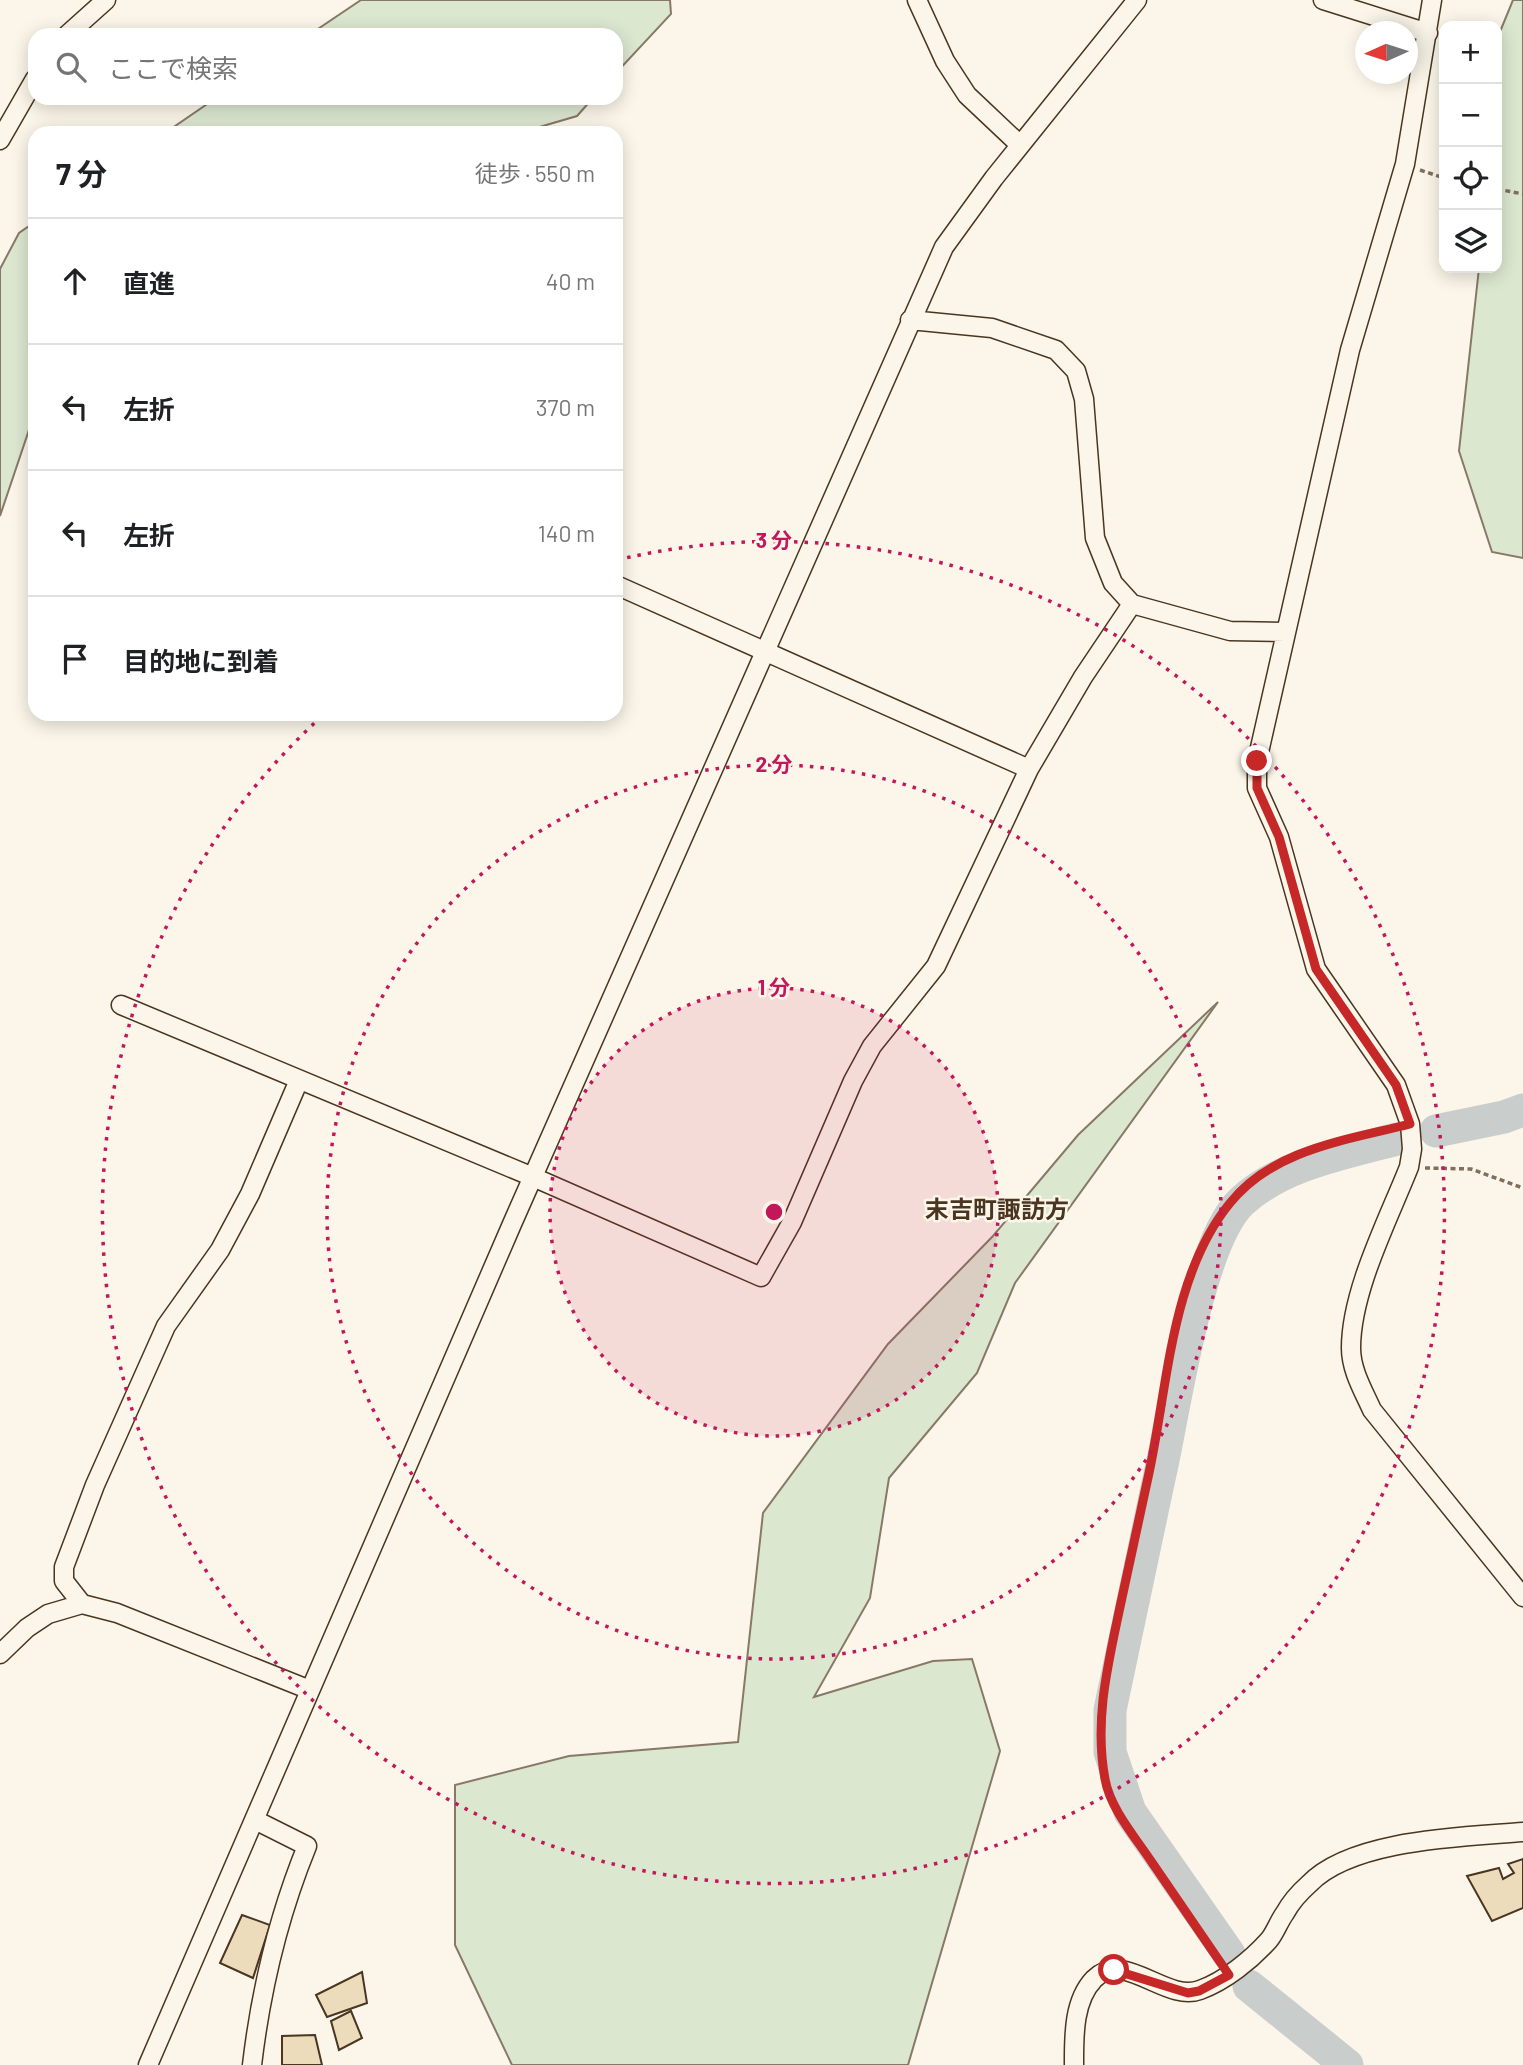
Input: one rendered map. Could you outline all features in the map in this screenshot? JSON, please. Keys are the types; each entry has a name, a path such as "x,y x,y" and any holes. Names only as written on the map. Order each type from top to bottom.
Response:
{"street":[{"path":"75,28 106,0"},
{"path":"917,0 945,61 967,95 1020,145"},
{"path":"148,2065 909,320 944,247 1020,145 1137,0"},
{"path":"1323,0 1428,33"},
{"path":"1432,0 1405,164 1350,350 1257,761 1257,788 1286,859 1316,969 1396,1085 1410,1124 1412,1149 1409,1167 1367,1277 1354,1320 1351,1350 1358,1379 1372,1409 1523,1597"},
{"path":"0,140 28,91"},
{"path":"909,320 992,328 1056,350 1076,371 1084,399 1095,538 1113,583 1132,604 1230,631 1285,632"},
{"path":"623,588 1029,769"},
{"path":"121,1005 533,1177 761,1278 792,1222 853,1080 872,1046 936,966 1029,769 1083,677 1132,604"},
{"path":"82,1604 64,1581 64,1567 95,1485 166,1326 220,1250 250,1194 299,1080"},
{"path":"0,1654 27,1628 48,1614 82,1604 117,1613 310,1690"},
{"path":"252,2065 278,1927 307,1846 255,1820"},
{"path":"1074,2065 1074,2027 1083,1993 1096,1977 1114,1970 1188,1993 1199,1991 1229,1975 1270,1939 1286,1910 1311,1881 1344,1863 1383,1847 1523,1832"}],"path":[{"path":"1405,164 1439,176"},
{"path":"1502,190 1523,194"},
{"path":"1229,1975 1124,1821 1105,1782 1100,1733 1103,1685 1164,1405 1168,1355 1195,1264 1210,1231 1230,1202 1250,1182 1283,1161 1309,1149 1410,1124"},
{"path":"1409,1167 1471,1169 1523,1188"}],"green space":[{"path":"361,0 670,0 671,14 623,65 623,28 319,28"},
{"path":"1513,0 1523,0 1523,558 1492,552 1459,451 1478,273 1502,273 1502,27"},
{"path":"206,105 587,105 577,116 543,126 175,126"},
{"path":"28,227 28,433 0,516 0,269 19,233"},
{"path":"1218,1002 1015,1283 977,1373 889,1478 870,1598 814,1697 933,1661 972,1659 1000,1751 908,2065 512,2065 455,1945 455,1785 569,1756 738,1742 763,1513 888,1344 993,1236 1078,1135"}],"building":[{"path":"1523,1859 1523,1908 1492,1921 1467,1876 1499,1868 1503,1879 1514,1873 1508,1864"},
{"path":"242,1915 270,1925 253,1978 220,1963"},
{"path":"362,1972 367,2003 327,2017 316,1995"},
{"path":"351,2011 362,2038 339,2050 331,2021"},
{"path":"315,2035 322,2065 282,2065 282,2036"}],"waterway":[{"path":"1436,1131 1504,1117 1523,1110"},
{"path":"1229,1954 1130,1812 1110,1752 1110,1710 1191,1323 1201,1285 1226,1222 1241,1202 1275,1178 1336,1155 1397,1139"},
{"path":"1249,1986 1347,2065"}],"district":[{"name":"末吉町諏訪方","path":"997,1208"}],"route":[{"path":"1114,1970 1133,1974 1177,1992 1188,1993 1199,1991 1229,1975 1124,1821 1105,1782 1100,1733 1103,1685 1164,1405 1168,1355 1195,1264 1210,1231 1230,1202 1250,1182 1283,1161 1309,1149 1410,1124 1396,1085 1316,969 1290,870 1279,837 1257,788 1257,761"}]}
